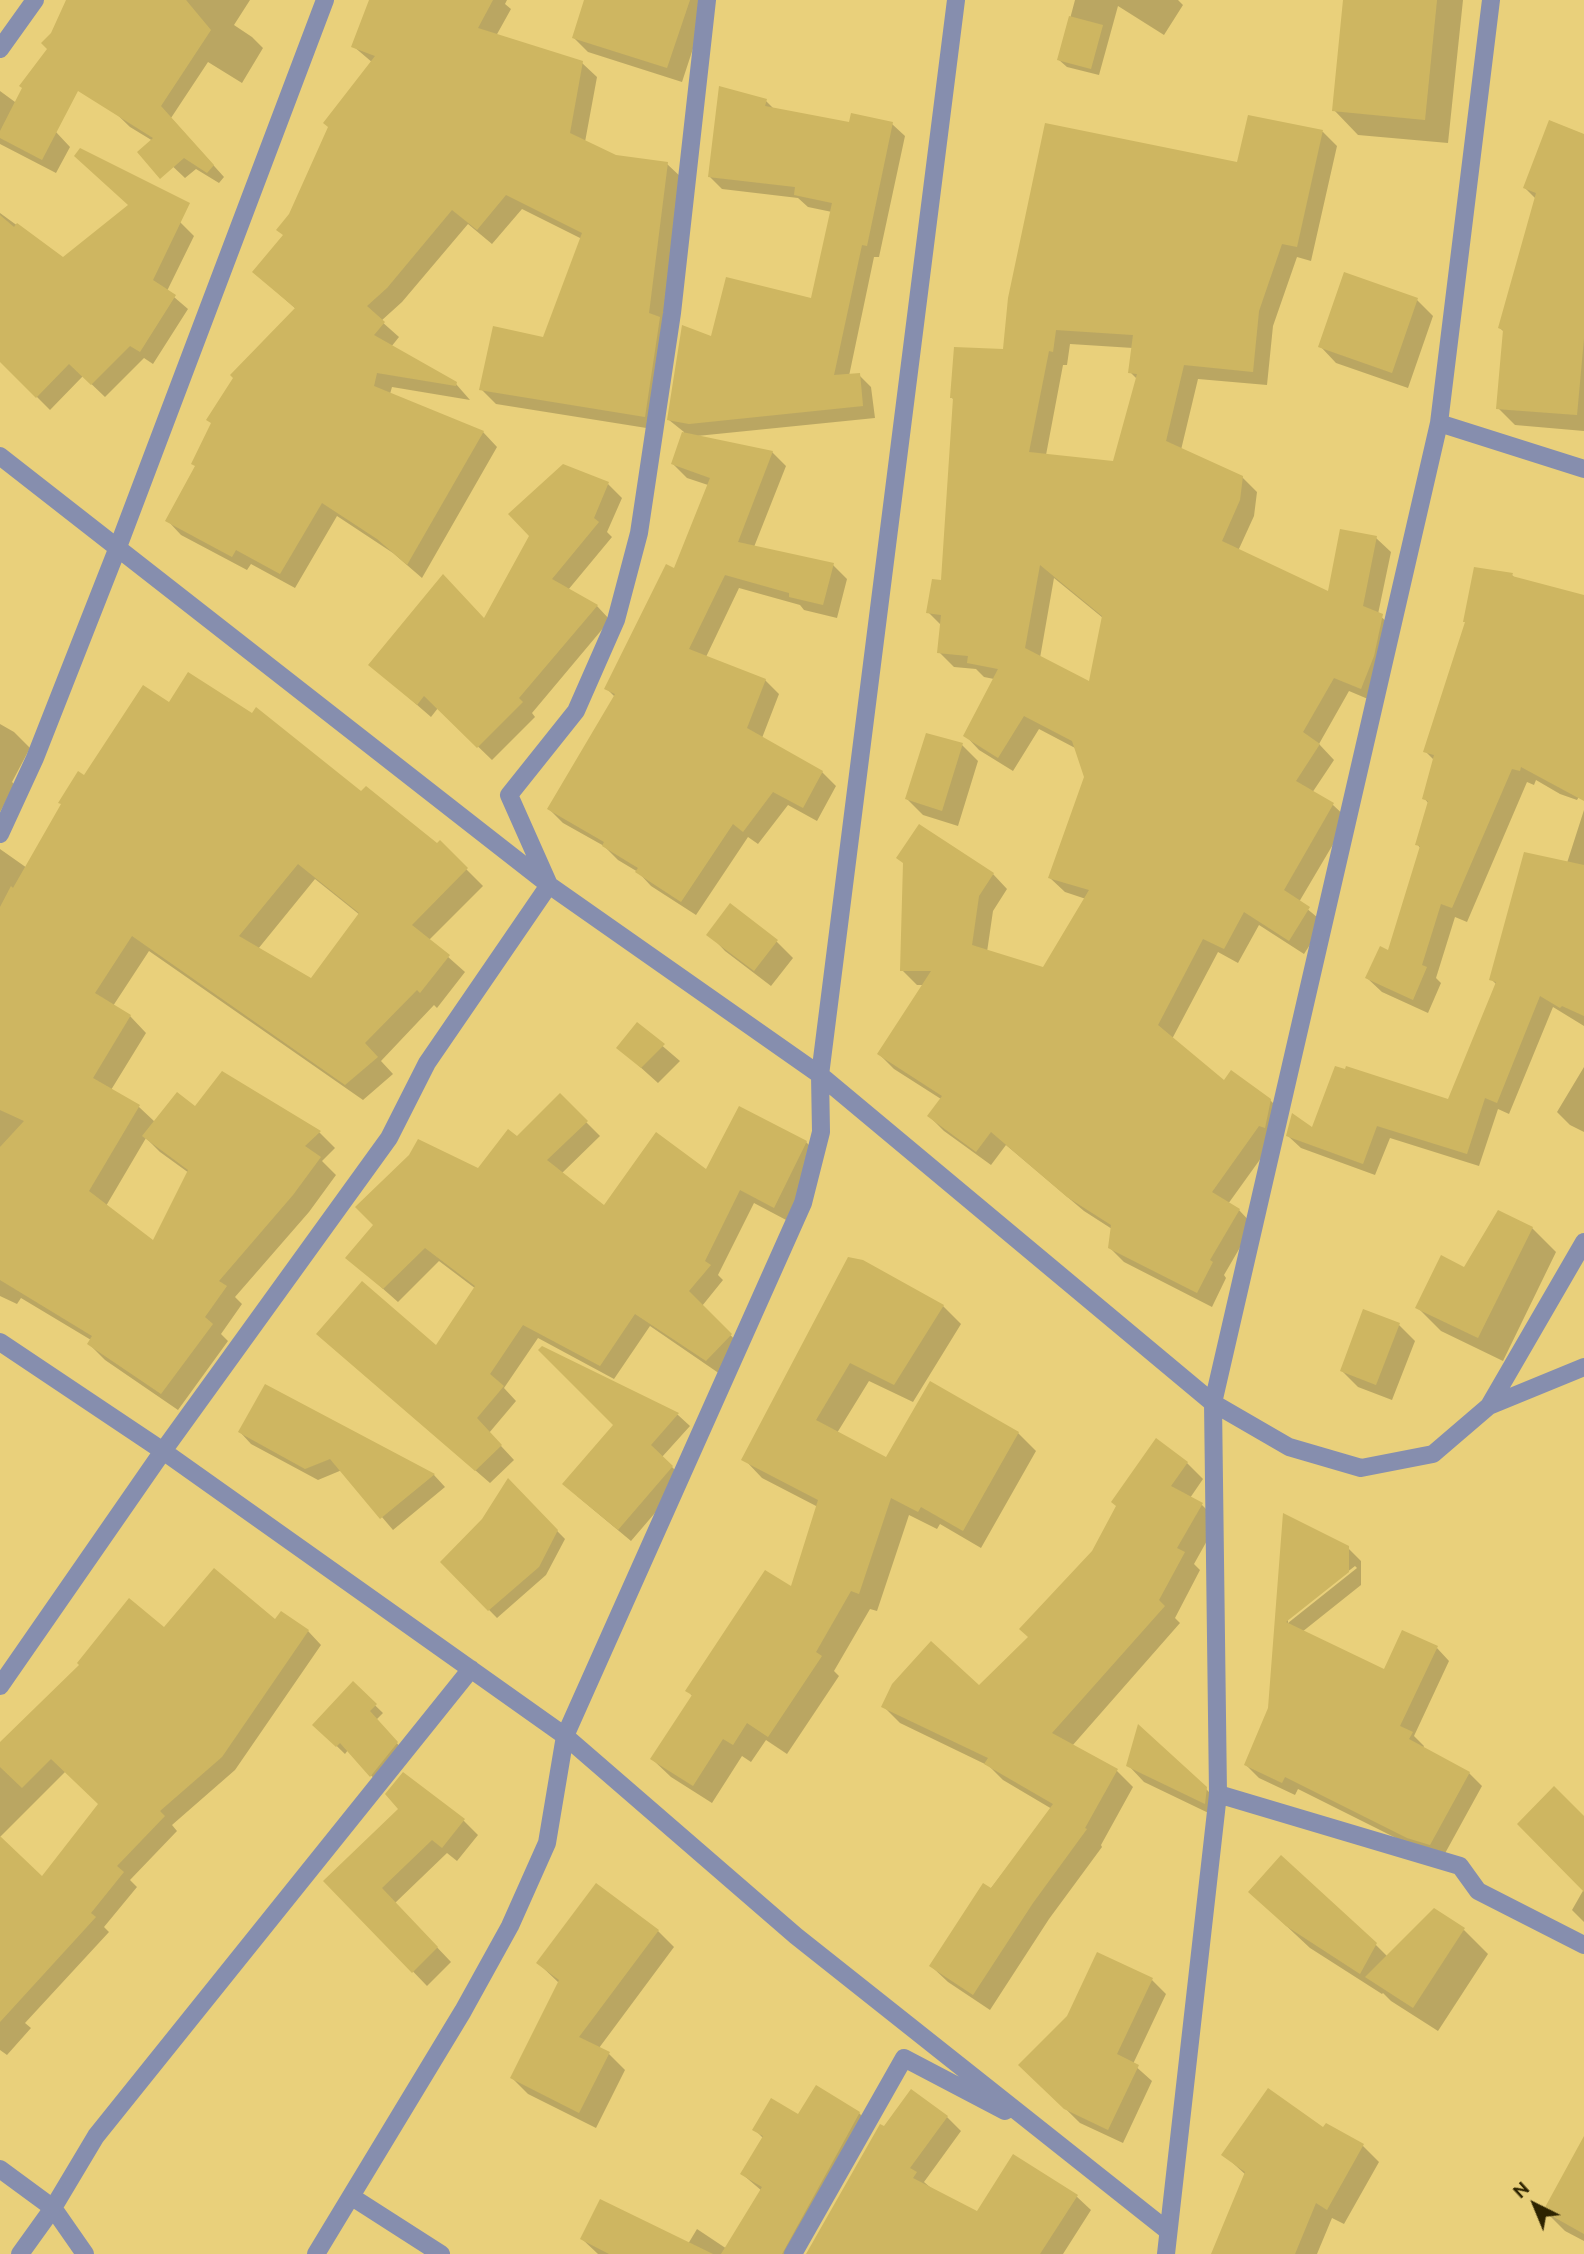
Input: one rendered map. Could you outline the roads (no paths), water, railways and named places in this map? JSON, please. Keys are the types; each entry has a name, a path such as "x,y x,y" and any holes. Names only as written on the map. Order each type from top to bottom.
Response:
{"street":[{"path":"0,49 34,0"},
{"path":"0,834 34,758 118,547 325,0"},
{"path":"549,885 509,795 576,711 616,620 639,533 672,313 707,0"},
{"path":"316,2254 463,2011 510,1926 547,1843 565,1736 803,1203 821,1132 820,1075 956,0"},
{"path":"1166,2254 1218,1794 1213,1403 1439,423 1492,0"},
{"path":"1439,423 1584,470"},
{"path":"0,456 549,885 820,1075 1213,1403 1289,1447 1361,1468 1433,1454 1489,1406 1584,1367"},
{"path":"0,1686 163,1451 390,1138 427,1063 549,885"},
{"path":"1489,1406 1584,1242"},
{"path":"0,1342 163,1451 565,1736 796,1936 1168,2231"},
{"path":"20,2254 53,2208 96,2136 471,1669"},
{"path":"1218,1794 1460,1866 1478,1891 1584,1945"},
{"path":"793,2254 904,2058 1041,2130"},
{"path":"0,2169 53,2208 85,2254"},
{"path":"352,2197 441,2254"}]}
